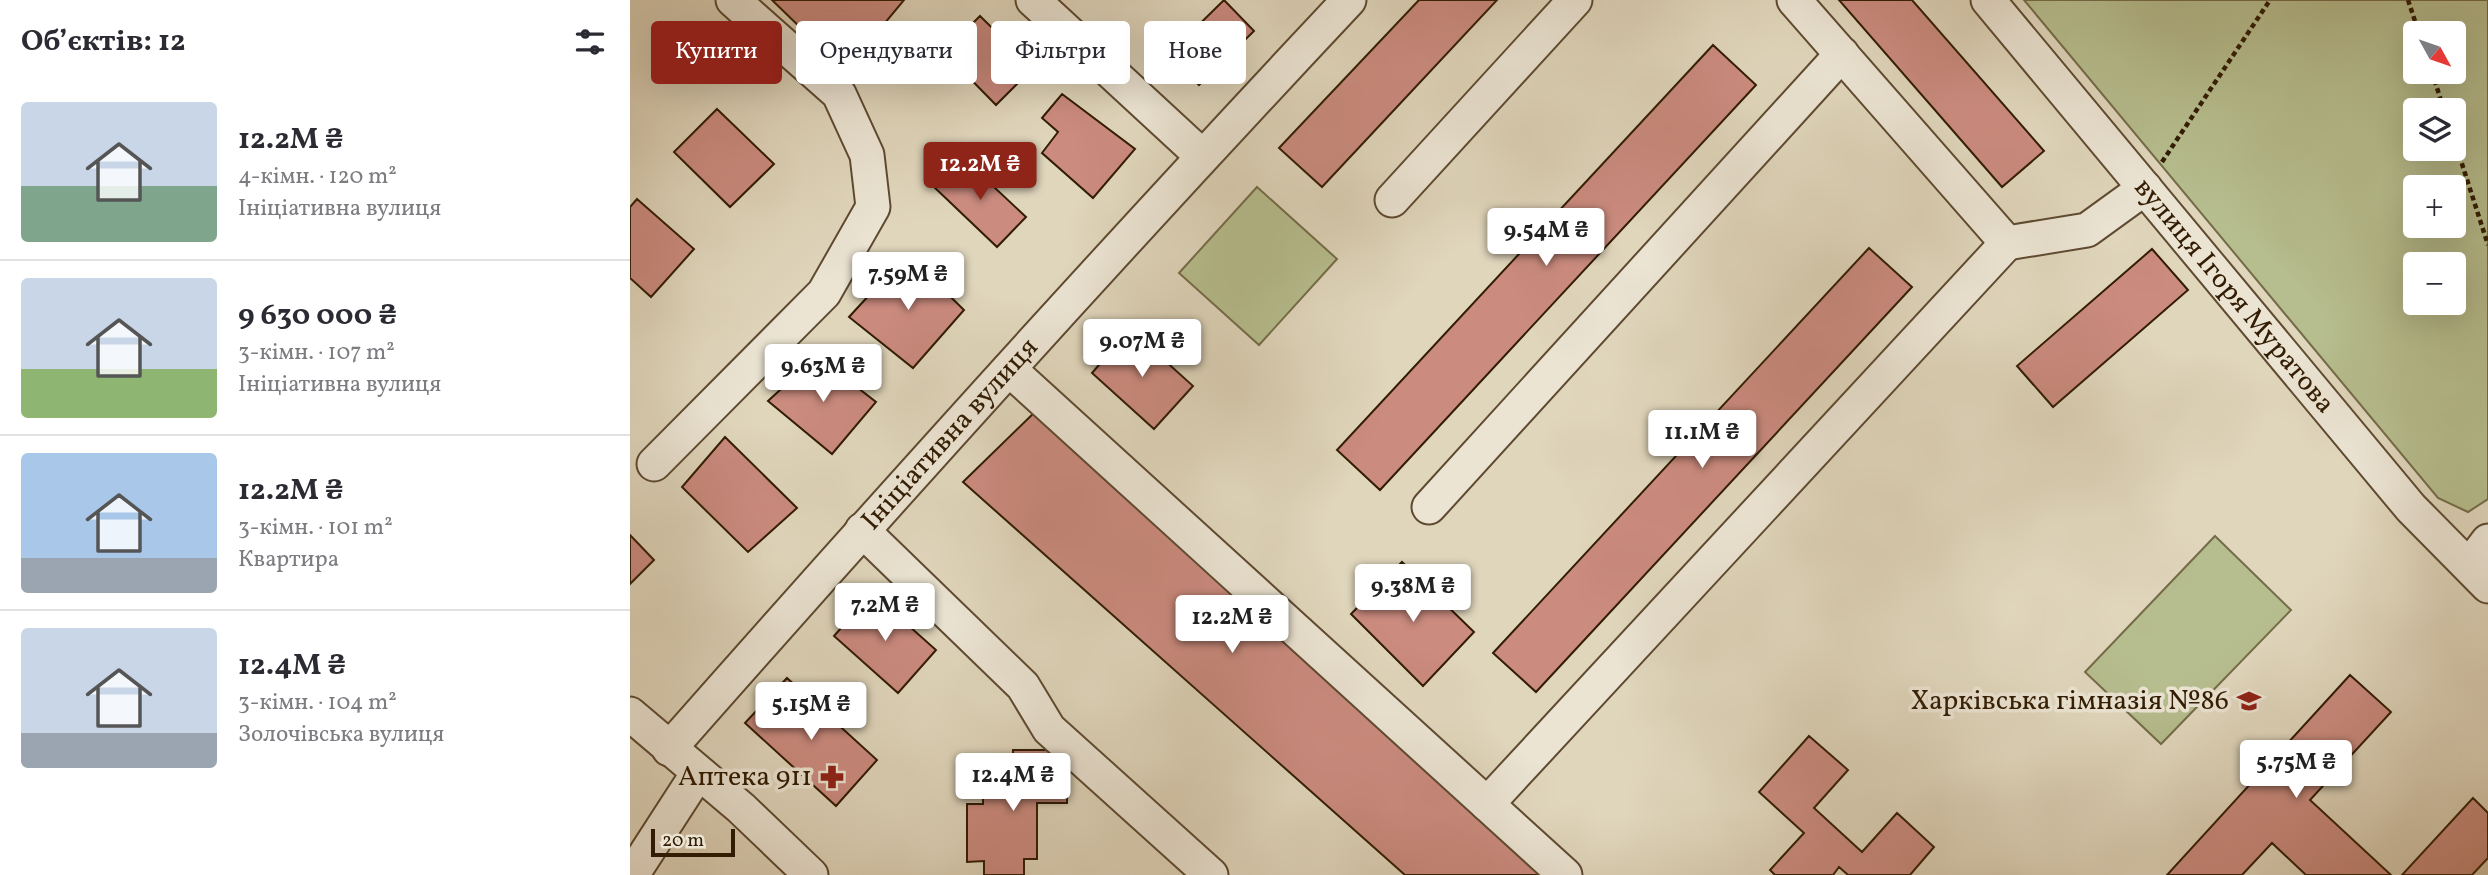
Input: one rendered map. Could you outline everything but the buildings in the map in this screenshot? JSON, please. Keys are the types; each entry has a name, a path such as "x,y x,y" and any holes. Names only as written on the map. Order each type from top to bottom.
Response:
{"street":[{"path":"654,464 824,293 873,207 867,155 839,94 733,0"},
{"path":"1034,0 1202,156"},
{"name":"Ініціативна вулиця","path":"669,749 862,530 1202,156 1349,0"},
{"path":"1392,200 1575,0"},
{"path":"1794,0 2007,243"},
{"name":"вулиця Ігоря Муратова","path":"1989,0 2411,508 2482,564"},
{"path":"1429,507 1842,54"},
{"path":"1487,804 2007,243 2087,230 2145,188"},
{"path":"1009,369 1564,875"},
{"path":"862,530 1023,686 1049,729 1210,875"},
{"path":"630,714 741,808 811,875"},
{"path":"632,875 698,773"}],"path":[{"path":"2145,188 2270,0"},
{"path":"2408,0 2415,21"},
{"path":"2461,161 2488,245"}],"green space":[{"path":"2024,0 2488,0 2488,499 2468,512 2438,498"},
{"path":"1257,187 1337,259 1259,345 1179,273"},
{"path":"2215,536 2291,610 2161,744 2085,672"}],"place":[{"name":"Харківська гімназія №86","path":"2249,701"},
{"name":"Аптека 911","path":"832,777"}]}
